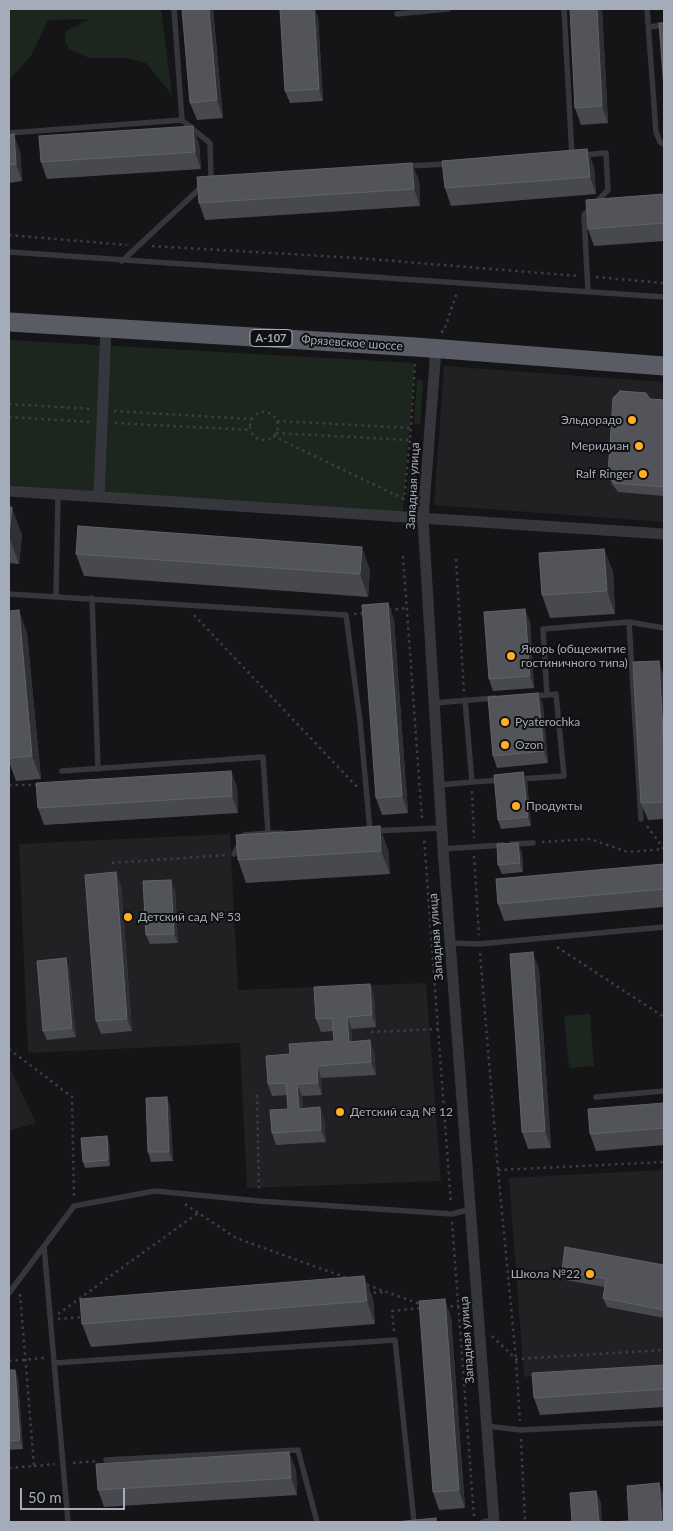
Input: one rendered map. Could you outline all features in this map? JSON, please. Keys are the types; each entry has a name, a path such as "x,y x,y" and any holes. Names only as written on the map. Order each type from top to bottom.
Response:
{"highway":[{"name":"Фрязевское шоссе","path":"9,322 106,328 436,341 664,366"}],"street":[{"path":"99,497 106,328"},
{"name":"Западная улица","path":"436,341 423,519 443,849 486,1426 490,1522"},
{"path":"9,491 664,534"}],"lane":[{"path":"174,9 182,120"},
{"path":"397,14 448,9"},
{"path":"564,9 572,156"},
{"path":"647,9 656,132 660,142 664,144"},
{"path":"649,27 664,25"},
{"path":"9,133 182,120 210,143 211,178"},
{"path":"562,157 606,153 609,199"},
{"path":"396,167 455,163"},
{"path":"122,261 211,178 221,177"},
{"path":"588,291 584,215 608,190"},
{"path":"9,252 664,297"},
{"path":"56,596 58,494"},
{"path":"9,594 346,615 360,721 370,831"},
{"path":"92,598 98,769"},
{"path":"547,695 543,629 629,622 664,628"},
{"path":"629,622 641,819"},
{"path":"439,785 564,776 556,694 529,696"},
{"path":"433,703 501,698"},
{"path":"465,700 472,782"},
{"path":"62,771 263,757 268,833"},
{"path":"361,831 442,828"},
{"path":"234,854 244,835 287,832"},
{"path":"443,849 533,843"},
{"path":"450,943 480,944 664,927"},
{"path":"596,1097 664,1091"},
{"path":"9,1293 74,1206 155,1190 259,1202 452,1214 471,1209"},
{"path":"44,1246 68,1522"},
{"path":"54,1360 395,1340 414,1522"},
{"path":"486,1426 520,1430 664,1423"},
{"path":"106,1460 298,1450 317,1522"}],"path":[{"path":"9,235 138,246 357,258 664,283"},
{"path":"436,341 444,331 459,283"},
{"path":"273,436 404,499 415,363"},
{"path":"9,404 252,419"},
{"path":"265,412 274,416 277,421 276,433 265,440 253,434 251,430 252,419 257,414 265,412"},
{"path":"9,417 251,430"},
{"path":"277,421 411,428"},
{"path":"276,433 410,440"},
{"path":"456,559 465,700"},
{"path":"184,605 368,799"},
{"path":"381,611 407,608"},
{"path":"346,615 372,612"},
{"path":"472,782 480,944 498,1170 516,1358 664,1350"},
{"path":"9,786 42,785"},
{"path":"641,819 664,849"},
{"path":"533,843 590,839 628,852 664,849"},
{"path":"112,863 234,854"},
{"path":"544,938 664,1017"},
{"path":"438,1029 475,1522"},
{"path":"9,1048 72,1097 74,1206"},
{"path":"257,1095 259,1202"},
{"path":"498,1170 664,1162"},
{"path":"166,1192 236,1238 348,1278"},
{"path":"50,1319 198,1213"},
{"path":"9,1468 34,1466 19,1279"},
{"path":"367,1285 422,1306 392,1311 395,1340"},
{"path":"366,1293 386,1292"},
{"path":"440,1307 458,1306"},
{"path":"50,1319 90,1316"},
{"path":"9,1362 54,1360"}],"shaded area":[{"path":"9,9 161,9 172,95 146,63 127,58 89,58 69,49 65,41 66,31 90,19 48,20 31,56 9,80"},
{"path":"9,340 415,363 402,518 9,485"},
{"path":"444,366 664,382 664,522 434,505"},
{"path":"417,379 422,380 423,384 420,425 414,423"},
{"path":"412,443 419,445 414,496 407,495"},
{"path":"230,834 238,990 426,983 441,1181 247,1188 240,1043 28,1053 19,844"},
{"path":"590,1014 594,1066 569,1068 564,1016"},
{"path":"9,1066 36,1123 9,1131"},
{"name":"Школа №22","path":"664,1170 664,1370 524,1377 509,1178"}],"building":[{"path":"182,9 209,9 217,100 190,103"},
{"path":"280,9 314,9 319,89 285,91"},
{"path":"570,9 597,9 602,106 575,108"},
{"path":"659,23 664,23 664,89"},
{"path":"193,126 195,152 41,162 39,136"},
{"path":"14,134 16,164 9,165 9,135"},
{"path":"587,149 590,177 445,188 442,161"},
{"path":"412,163 414,189 199,203 197,177"},
{"path":"664,194 664,223 588,229 586,200"},
{"name":"Меридиан","path":"620,391 646,393 650,399 664,400 664,487 614,483 608,474 613,398"},
{"path":"9,507 12,507 9,536"},
{"path":"78,526 362,547 360,574 76,554"},
{"path":"604,549 607,591 542,595 539,553"},
{"path":"388,603 402,796 376,798 362,605"},
{"name":"Якорь (общежитие гостиничного типа)","path":"525,609 530,676 489,679 484,612"},
{"path":"19,610 32,756 9,758 9,611"},
{"path":"659,661 664,752 664,802 641,803 633,662"},
{"path":"538,693 544,751 493,756 488,697"},
{"path":"231,771 232,796 38,808 36,783"},
{"path":"523,772 528,817 498,820 494,775"},
{"path":"380,826 381,851 238,860 236,835"},
{"path":"518,843 520,863 498,865 497,844"},
{"path":"664,864 664,889 498,904 496,879"},
{"path":"116,872 127,1019 96,1021 85,875"},
{"path":"171,880 174,934 146,935 143,881"},
{"path":"533,952 545,1131 522,1132 510,954"},
{"path":"66,958 72,1028 43,1031 37,961"},
{"path":"370,984 372,1015 347,1017 349,1042 370,1040 371,1062 317,1066 318,1083 297,1084 299,1109 320,1107 321,1130 272,1133 270,1110 288,1109 286,1083 268,1084 266,1056 290,1054 289,1044 334,1041 332,1018 316,1019 314,987"},
{"path":"167,1097 169,1152 148,1152 146,1098"},
{"path":"664,1103 664,1128 590,1134 588,1109"},
{"path":"107,1136 108,1160 83,1162 81,1138"},
{"path":"565,1247 664,1265 664,1310 603,1298 606,1279 562,1270"},
{"path":"364,1276 367,1301 82,1324 80,1299"},
{"path":"445,1299 459,1490 433,1492 419,1301"},
{"path":"664,1365 664,1389 534,1398 532,1373"},
{"path":"9,1370 15,1370 20,1440 9,1441"},
{"path":"289,1452 291,1478 98,1490 96,1464"},
{"path":"659,1483 662,1522 609,1522 629,1521 627,1486"},
{"path":"596,1491 599,1522 572,1522 570,1493"},
{"path":"436,1518 436,1522 395,1522"}],"place":[{"name":"Эльдорадо","path":"632,420"},
{"name":"Меридиан","path":"639,446"},
{"name":"Ralf Ringer","path":"643,474"},
{"name":"Якорь (общежитие гостиничного типа)","path":"511,656"},
{"name":"Pyaterochka","path":"505,722"},
{"name":"Ozon","path":"505,745"},
{"name":"Продукты","path":"516,806"},
{"name":"Детский сад № 53","path":"128,917"},
{"name":"Детский сад № 12","path":"340,1112"},
{"name":"Школа №22","path":"590,1274"}]}
